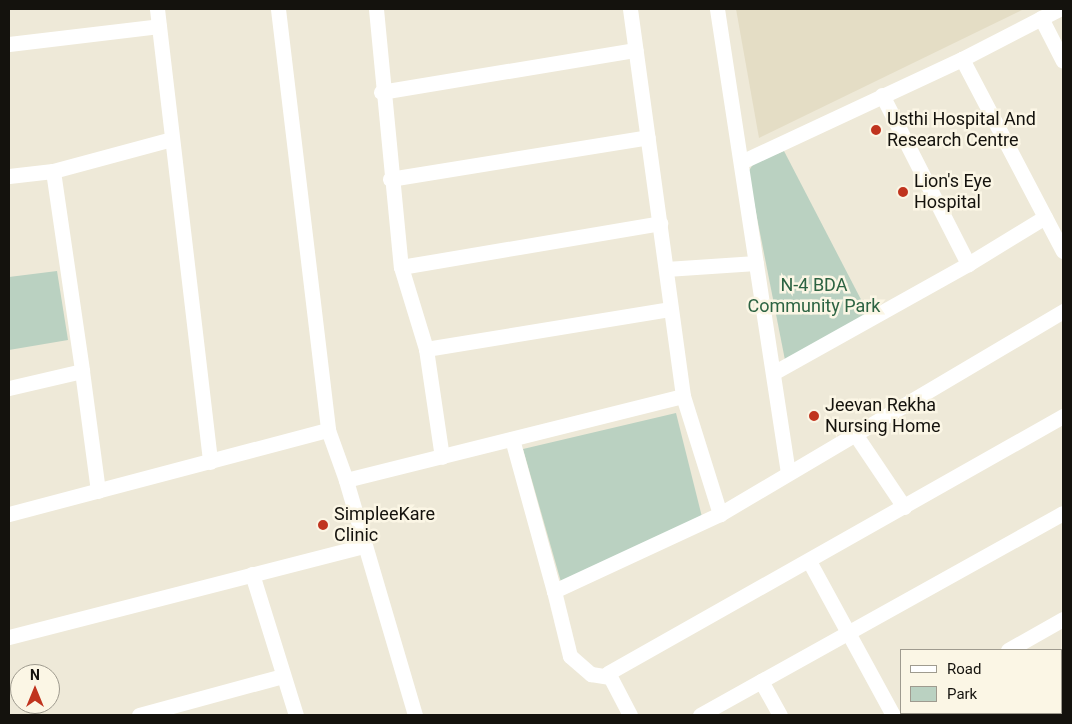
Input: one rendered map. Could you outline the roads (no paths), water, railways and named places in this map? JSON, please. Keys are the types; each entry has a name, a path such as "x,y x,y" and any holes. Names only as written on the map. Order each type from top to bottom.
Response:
{"street":[{"path":"157,9 210,462"},
{"path":"278,9 328,430 346,480 415,715"},
{"path":"376,9 390,180 401,267 426,349 442,457"},
{"path":"630,9 683,396 720,514"},
{"path":"717,9 788,473"},
{"path":"741,162 962,59 1059,9"},
{"path":"1041,18 1063,61"},
{"path":"9,44 159,26"},
{"path":"382,92 636,50"},
{"path":"962,59 1063,251"},
{"path":"882,95 968,264"},
{"path":"390,180 648,138"},
{"path":"9,176 53,171 172,139"},
{"path":"53,171 98,491"},
{"path":"773,373 968,264 1045,217"},
{"path":"401,267 660,223"},
{"path":"666,269 756,263"},
{"path":"426,349 671,309"},
{"path":"554,592 720,514 1063,311"},
{"path":"9,388 82,372"},
{"path":"346,480 683,396"},
{"path":"630,715 608,672 809,561 1063,416"},
{"path":"9,514 328,430"},
{"path":"855,434 904,507"},
{"path":"512,439 570,656 591,674 610,676"},
{"path":"700,715 1063,514"},
{"path":"9,637 364,546"},
{"path":"809,561 893,715"},
{"path":"252,574 296,715"},
{"path":"1010,649 1063,619"},
{"path":"138,715 185,709 283,676"},
{"path":"761,681 780,715"}],"place":[{"name":"Usthi Hospital And Research Centre","path":"876,130"},
{"name":"Lion's Eye Hospital","path":"903,192"},
{"name":"Jeevan Rekha Nursing Home","path":"814,416"},
{"name":"SimpleeKare Clinic","path":"323,525"}],"park label":[{"name":"N-4 BDA Community Park","path":"814,296"}]}
